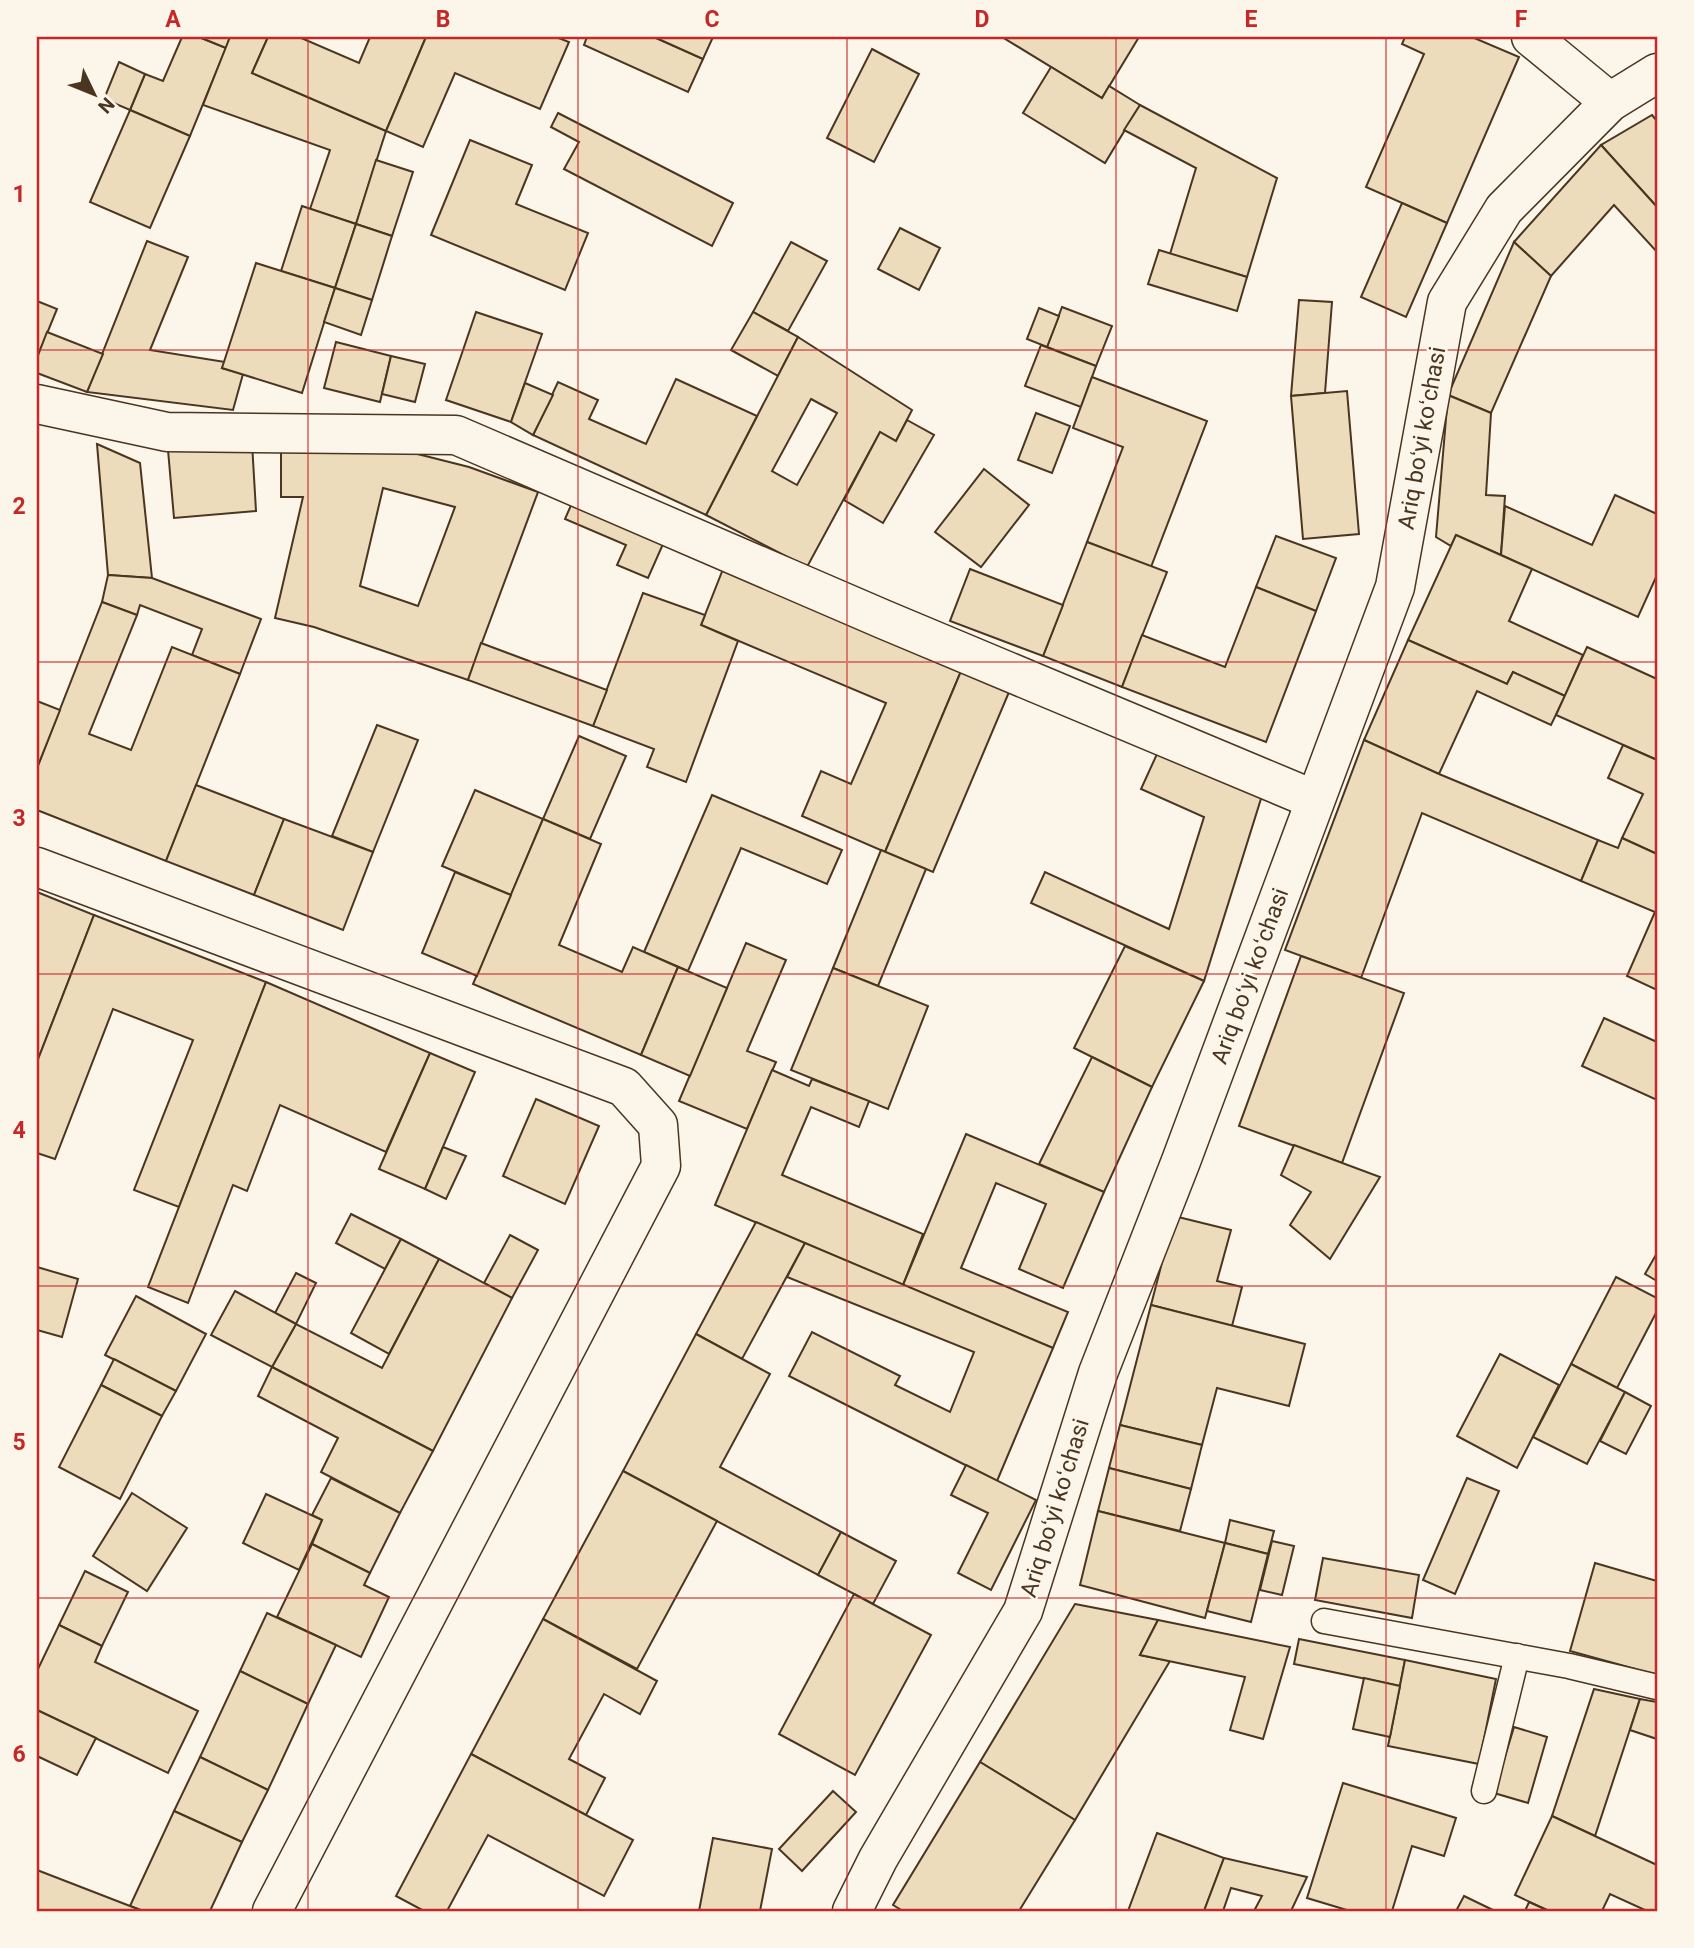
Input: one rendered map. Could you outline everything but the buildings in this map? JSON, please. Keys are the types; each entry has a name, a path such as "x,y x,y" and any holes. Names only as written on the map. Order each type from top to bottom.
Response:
{"street":[{"path":"1531,37 1610,102"},
{"name":"Ariq boʻyi koʻchasi","path":"852,1911 878,1859 1023,1611 1098,1373 1186,1148 1395,587 1447,302 1504,209 1610,102 1657,73"},
{"path":"37,404 167,432 456,435 1315,800"},
{"path":"37,867 624,1087 658,1125 662,1166 272,1911"}],"lane":[{"path":"1324,1621 1569,1666 1657,1687"},
{"path":"1484,1791 1517,1656"}]}
